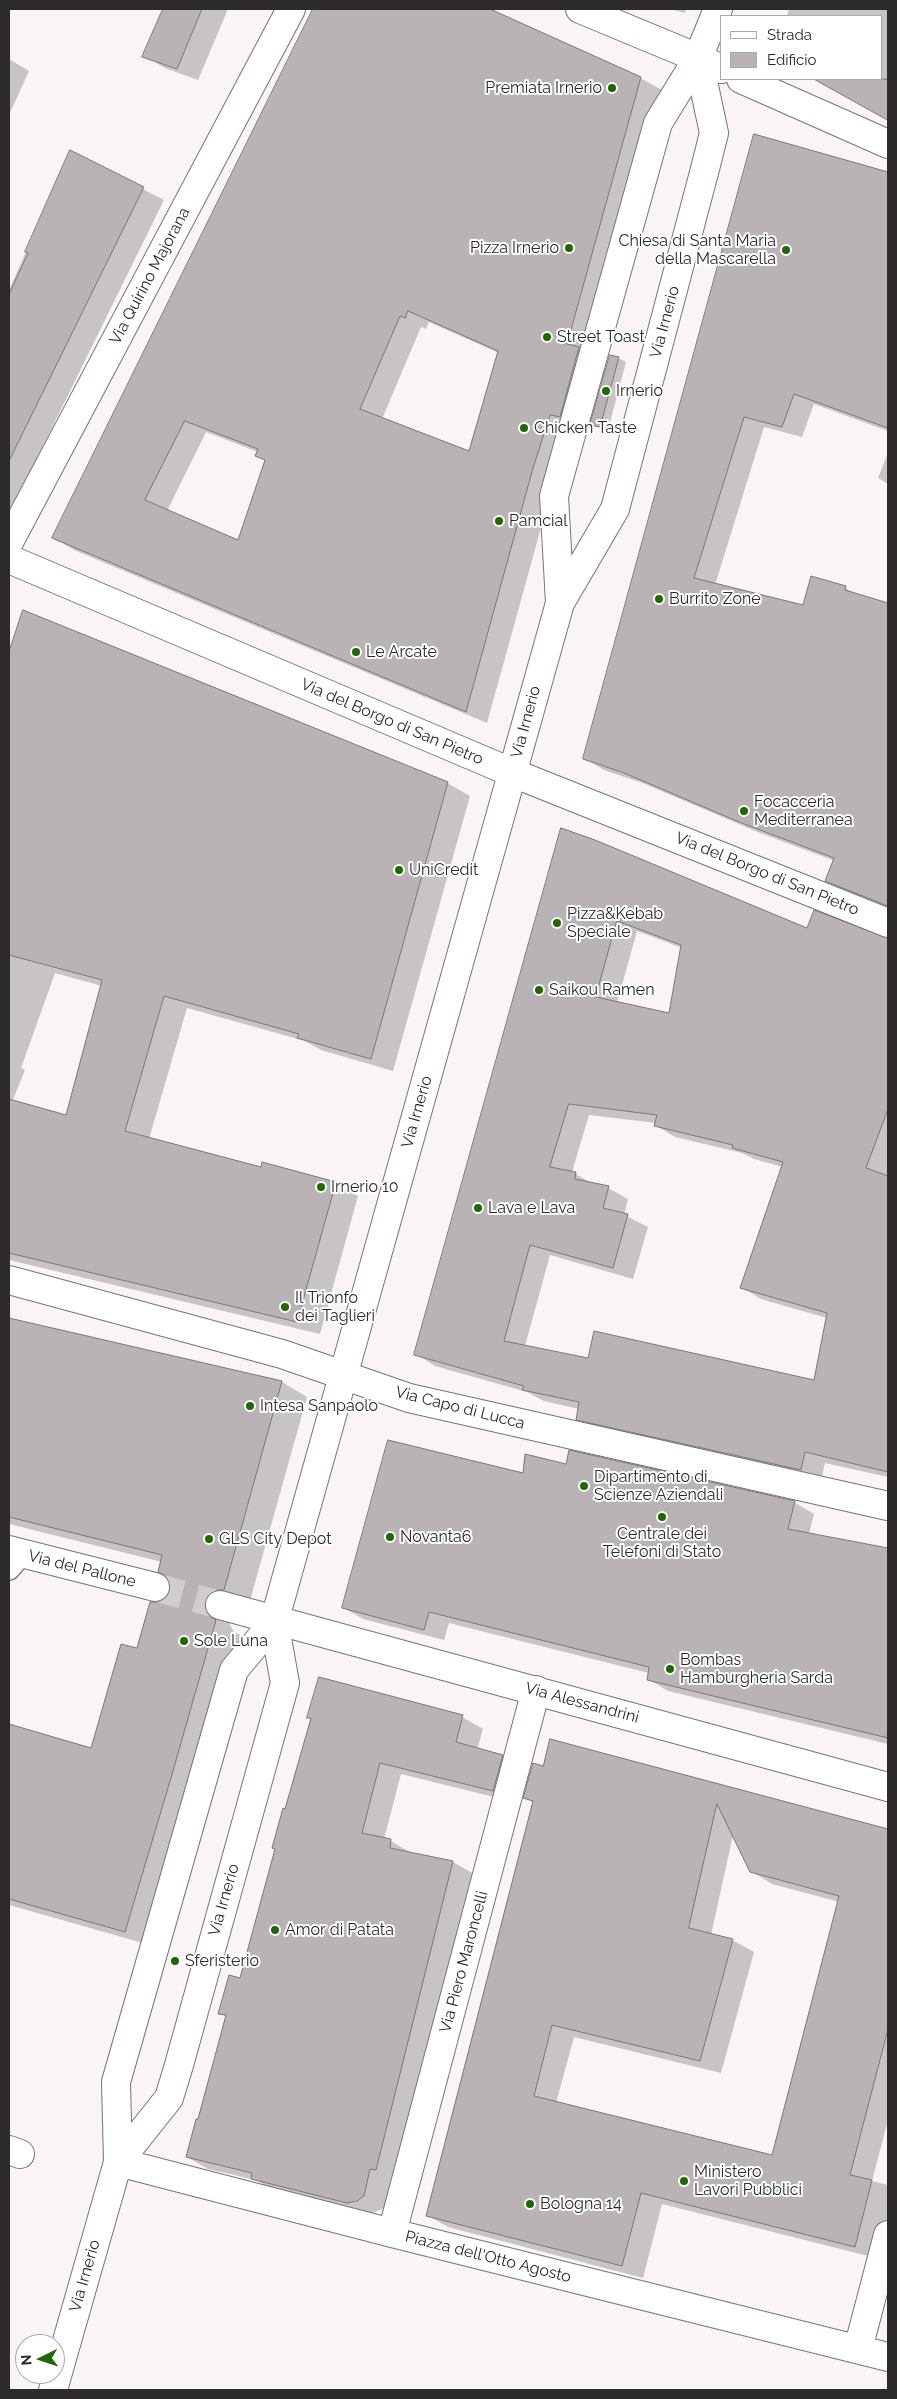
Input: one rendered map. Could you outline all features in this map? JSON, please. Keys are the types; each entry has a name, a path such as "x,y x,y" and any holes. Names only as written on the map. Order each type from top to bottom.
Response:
{"street":[{"name":"Via Quirino Majorana","path":"9,542 291,9"},
{"path":"580,9 709,63"},
{"name":"Via Irnerio","path":"53,2390 118,2162 116,2082 234,1670 274,1622 560,603 615,509 714,133 709,63 718,9"},
{"name":"Via Irnerio","path":"560,603 554,496 658,123 709,63"},
{"path":"743,80 888,144"},
{"name":"Via del Borgo di San Pietro","path":"9,559 513,773 888,923"},
{"name":"Via Capo di Lucca","path":"9,1280 282,1354 410,1398 888,1506"},
{"name":"Via del Pallone","path":"13,1558 155,1588"},
{"path":"220,1605 274,1622"},
{"name":"Via Irnerio","path":"118,2162 169,2098 179,2065 284,1683 274,1622"},
{"name":"Via Alessandrini","path":"274,1622 343,1638 888,1787"},
{"name":"Via Piero Maroncelli","path":"392,2233 536,1690"},
{"name":"Piazza dell'Otto Agosto","path":"118,2162 392,2233 888,2356"},
{"path":"858,2349 888,2234"}],"building":[{"path":"163,9 202,9 177,69 142,57"},
{"path":"313,9 490,9 641,77 567,344 579,347 560,417 550,415 533,468 466,712 52,538","holes":["408,311 498,351 469,451 360,409 400,316 405,318","185,421 258,449 255,456 265,460 238,540 145,500"]},
{"path":"888,79 888,120 816,80"},
{"path":"754,134 888,172 888,428 794,394 782,427 744,417 694,578 803,605 811,576 846,586 845,590 888,603 888,906 825,881 834,858 739,822 624,773 583,759"},
{"path":"70,150 144,187 9,461 9,294 28,253 25,252"},
{"name":"Irnerio","path":"610,355 619,357 600,427 590,425"},
{"path":"23,610 448,782 371,1059 297,1038 299,1034 164,996 125,1131 261,1167 262,1162 336,1182 297,1322 9,1253 9,1099 66,1115 102,980 9,955 9,652"},
{"path":"561,828 595,840 807,928 814,910 888,938 888,1109 866,1168 888,1176 888,1472 805,1452 801,1470 576,1420 579,1402 522,1390 524,1386 414,1355","holes":["617,921 681,945 669,1013 596,997","569,1104 657,1115 654,1126 733,1145 732,1148 783,1162 740,1288 827,1313 814,1380 594,1331 588,1358 504,1341 530,1245 613,1268 628,1214 603,1208 609,1186 575,1179 576,1172 550,1167"]},
{"path":"9,1318 282,1381 224,1590 216,1590 209,1594 205,1600 205,1609 209,1616 216,1620 125,1932 9,1899 9,1724 91,1748 121,1644 137,1648 150,1602 159,1602 166,1598 170,1591 170,1583 166,1576 158,1572 162,1555 9,1517"},
{"path":"388,1440 523,1473 525,1454 566,1464 569,1450 795,1501 788,1529 888,1548 888,1738 647,1680 649,1667 429,1612 424,1630 342,1608"},
{"path":"319,1677 463,1715 456,1742 503,1755 493,1791 380,1763 362,1833 391,1839 390,1848 453,1861 376,2170 370,2169 364,2196 357,2201 347,2203 251,2179 252,2173 186,2157 226,2015 218,2014 229,1975 240,1978 275,1849 272,1848 311,1718 307,1718"},
{"path":"550,1739 888,1829 888,2029 850,2175 872,2180 855,2247 641,2193 622,2266 426,2216 533,1801 523,1798 533,1763 543,1766","holes":["717,1804 750,1872 839,1896 772,2155 534,2096 552,2025 700,2061 733,1939 689,1928"]}],"tunnel":[{"path":"155,1587 220,1605"}],"place":[{"name":"Premiata Irnerio","path":"612,88"},
{"name":"Pizza Irnerio","path":"569,248"},
{"name":"Chiesa di Santa Maria della Mascarella","path":"786,250"},
{"name":"Street Toast","path":"547,337"},
{"name":"Irnerio","path":"606,391"},
{"name":"Chicken Taste","path":"524,428"},
{"name":"Pamcial","path":"499,521"},
{"name":"Burrito Zone","path":"659,599"},
{"name":"Le Arcate","path":"356,652"},
{"name":"Focacceria Mediterranea","path":"744,811"},
{"name":"UniCredit","path":"399,870"},
{"name":"Pizza&Kebab Speciale","path":"557,923"},
{"name":"Saikou Ramen","path":"539,990"},
{"name":"Irnerio 10","path":"321,1187"},
{"name":"Lava e Lava","path":"478,1208"},
{"name":"Il Trionfo dei Taglieri","path":"285,1307"},
{"name":"Intesa Sanpaolo","path":"250,1406"},
{"name":"Dipartimento di Scienze Aziendali","path":"584,1486"},
{"name":"Centrale dei Telefoni di Stato","path":"662,1517"},
{"name":"Novanta6","path":"390,1537"},
{"name":"GLS City Depot","path":"209,1539"},
{"name":"Sole Luna","path":"184,1641"},
{"name":"Bombas Hamburgheria Sarda","path":"670,1669"},
{"name":"Amor di Patata","path":"275,1930"},
{"name":"Sferisterio","path":"175,1961"},
{"name":"Ministero Lavori Pubblici","path":"684,2181"},
{"name":"Bologna 14","path":"530,2204"}]}
